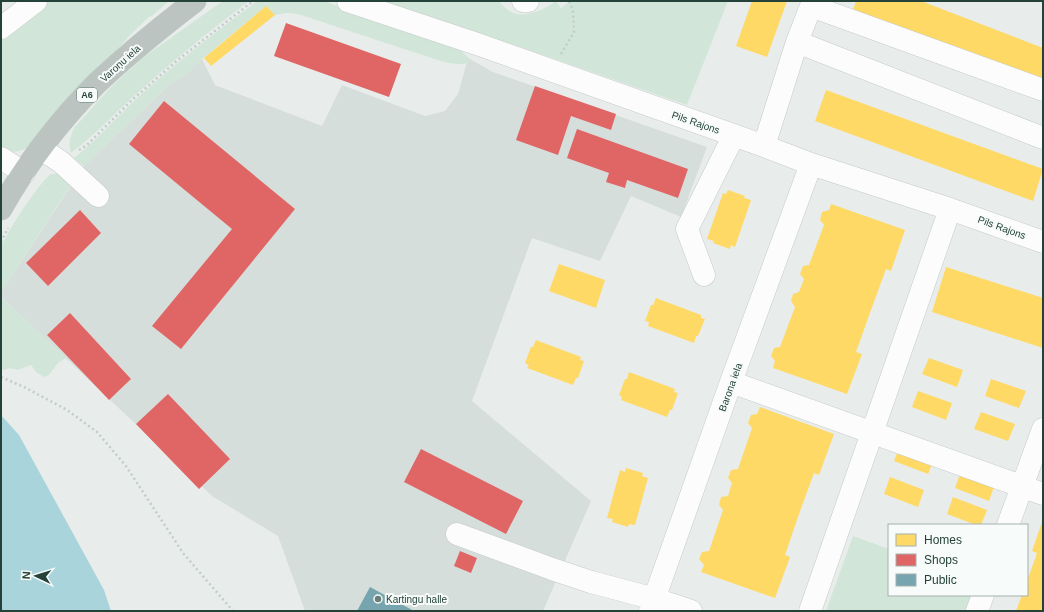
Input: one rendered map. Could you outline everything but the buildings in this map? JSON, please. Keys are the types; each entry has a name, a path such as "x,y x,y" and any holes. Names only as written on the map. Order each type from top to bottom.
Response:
{"highway":[{"name":"Varoņu iela","path":"1,209 41,149 70,112 96,84 148,38 195,1"}],"street":[{"path":"1,28 36,1"},
{"name":"Pils Rajons","path":"348,1 734,135 811,164 950,209 1043,242"},
{"path":"523,1 528,1"},
{"path":"764,146 797,42 812,4 1043,90"},
{"path":"797,42 1043,138"},
{"path":"704,275 687,229 734,135"},
{"path":"41,149 61,162 98,196"},
{"path":"1,158 24,173"},
{"name":"Barona iela","path":"653,605 811,164"},
{"path":"810,611 950,209"},
{"path":"732,382 1043,494"},
{"path":"1008,524 1043,429"},
{"path":"457,534 552,570 592,582 653,605 691,611"},
{"path":"977,611 983,596"}],"path":[{"path":"61,162 87,145 132,100 179,59 253,1"},
{"path":"551,71 574,32 573,10 569,1"},
{"path":"1,377 24,387 67,410 96,432 126,466 183,553 232,611"}],"shaded area":[{"path":"468,58 493,72 707,147 681,217 631,196 600,261 532,238 472,401 591,501 543,611 305,611 278,536 212,496 1,297 1,292 84,166 170,84 186,74 202,59 215,85 322,126 342,85 425,116 445,111 458,94"}],"green space":[{"path":"49,1 169,1 130,35 31,145 20,151 13,152 1,149 1,38 38,7"},
{"path":"223,1 249,1 174,61 71,153 70,140 74,128 110,88 145,56"},
{"path":"257,1 325,1 368,18 459,49 468,57 470,62 456,64 444,62 298,14 287,13 275,15 266,6 186,74 170,84 84,166 74,158 90,145 134,101 164,75 209,37"},
{"path":"377,1 499,1 505,8 512,12 526,14 541,10 556,1 561,8 570,1 728,1 687,105 517,46"},
{"path":"51,174 76,177 1,292 1,249 3,243 31,197"},
{"path":"1,297 66,358 58,363 49,375 44,377 36,372 31,365 18,370 9,368 5,370 1,369"},
{"path":"853,536 888,549 888,596 980,596 974,611 826,611"}],"water":[{"path":"1,415 19,435 104,590 111,611 1,611"}],"place":[{"name":"Kartingu halle","path":"378,599"}]}
